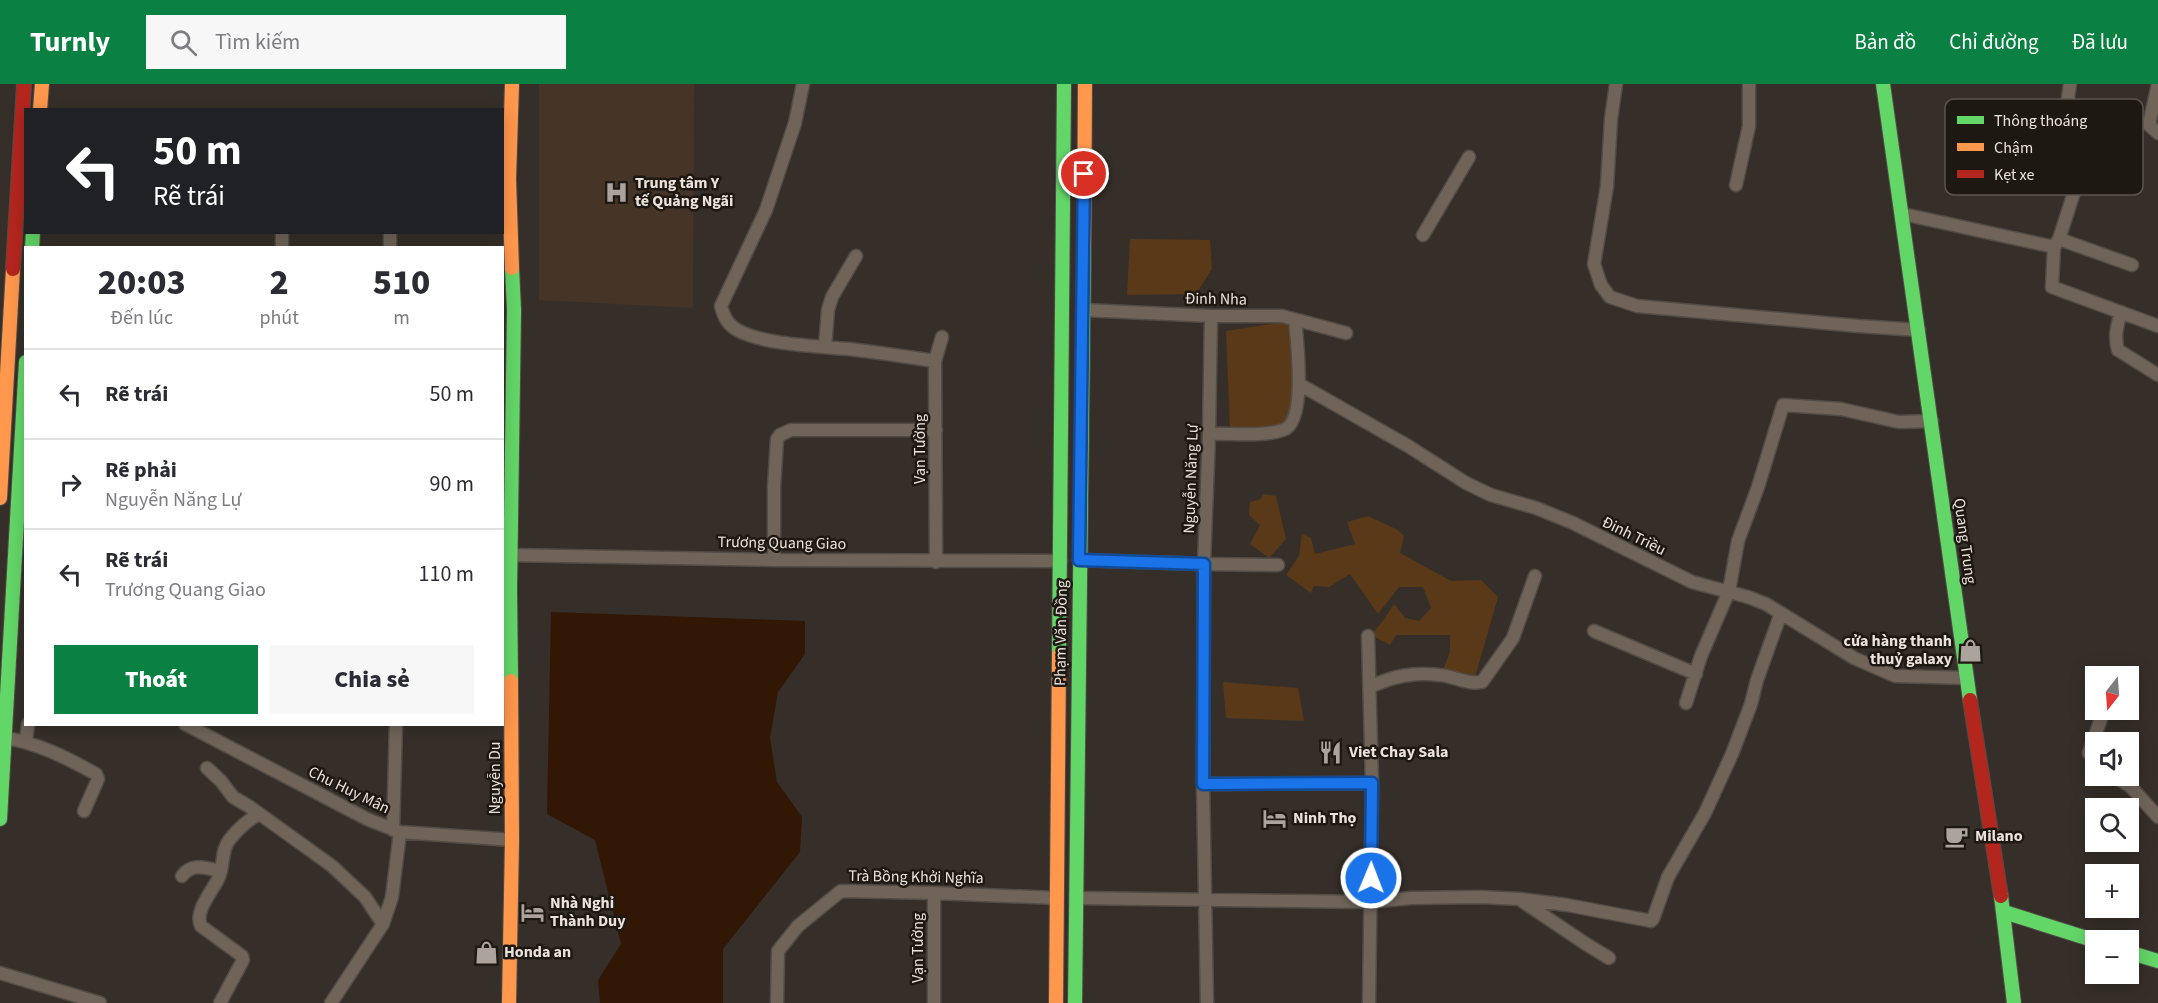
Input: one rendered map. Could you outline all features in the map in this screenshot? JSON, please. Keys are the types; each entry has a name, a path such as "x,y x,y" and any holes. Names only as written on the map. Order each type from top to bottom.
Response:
{"main road":[{"path":"0,498 24,84"},
{"path":"40,108 42,84"},
{"name":"Nguyễn Du","path":"509,1003 512,840 507,555 506,179 512,84"},
{"name":"Phạm Văn Đồng","path":"1056,1003 1064,84"},
{"name":"Phạm Văn Đồng","path":"1075,1003 1084,310 1084,84"},
{"name":"Quang Trung","path":"1883,84 1967,678 2004,912 2014,1003"},
{"path":"1061,313 1084,310"},
{"path":"0,819 24,400"},
{"path":"1061,561 1079,560"},
{"path":"1057,898 1076,898"},
{"path":"2004,912 2085,938"},
{"path":"2139,955 2158,961"}],"street":[{"path":"803,84 795,123 766,210 721,306 725,321 739,331 755,337 935,361"},
{"path":"1616,84 1611,120 1607,186 1594,264 1601,285 1610,297 1637,306 1858,327 1919,330"},
{"path":"1736,185 1749,126 1749,84"},
{"path":"2068,99 2070,84"},
{"path":"2158,85 2149,125 2158,133"},
{"path":"1423,235 1469,157"},
{"path":"2073,195 2057,243 2052,287 2158,326"},
{"path":"1903,214 2057,243 2132,265"},
{"path":"825,347 828,310 832,297 856,256"},
{"name":"Đinh Nha","path":"1084,310 1211,316 1282,316 1346,333"},
{"path":"2121,312 2116,331 2118,350 2158,375"},
{"name":"Nguyễn Năng Lự","path":"1207,1003 1203,784 1204,564 1211,316"},
{"path":"1209,434 1268,433 1286,430 1293,422 1299,384 1295,320"},
{"name":"Vạn Tường","path":"936,562 935,361 942,337"},
{"name":"Đinh Triều","path":"1299,384 1408,446 1466,483 1491,495 1536,508 1573,523 1692,582 1729,591 1766,604 1854,658 1895,676 1967,678"},
{"path":"1686,703 1701,656 1729,591 1738,541 1758,487 1783,405 1841,409 1899,422 1932,421"},
{"path":"774,560 774,487 777,440 780,435 791,430 936,430"},
{"name":"Trương Quang Giao","path":"507,555 936,562 1061,561"},
{"path":"1079,560 1278,565"},
{"path":"1370,687 1391,677 1404,675 1440,675 1475,683 1482,682 1514,638 1535,576"},
{"path":"1076,898 1370,902 1411,898 1480,897 1567,904 1646,921 1653,919 1668,877 1705,813 1732,754 1781,612"},
{"path":"1594,631 1696,674"},
{"path":"1368,636 1372,783 1369,1003"},
{"path":"26,741 28,726"},
{"name":"Chu Huy Mân","path":"189,726 367,819 397,831 512,840"},
{"path":"332,1003 383,924 392,897 397,831 396,726"},
{"path":"6,738 26,741 96,774 98,779 84,811"},
{"path":"207,768 233,797 332,866 364,897 383,924"},
{"path":"1203,784 1372,783"},
{"path":"2129,786 2158,817"},
{"path":"220,1003 243,960 242,956 201,926 199,918 211,890 219,879 225,846 250,819 259,814"},
{"path":"182,876 187,869 199,866 221,871"},
{"name":"Trà Bồng Khởi Nghĩa","path":"777,1003 778,951 798,926 841,891 934,892 1057,898"},
{"name":"Vạn Tường","path":"934,892 934,1003"},
{"path":"1520,899 1609,958"},
{"path":"0,973 100,1003"}],"shaded area":[{"name":"Trung tâm Y tế Quảng Ngãi","path":"539,84 694,84 693,308 539,300"},
{"path":"1130,239 1210,240 1212,269 1196,294 1127,295"},
{"path":"1296,320 1295,426 1230,428 1226,331"},
{"path":"1263,494 1276,496 1286,539 1269,558 1250,544 1260,525 1249,515 1250,502 1261,499"},
{"path":"1368,516 1396,529 1404,536 1400,553 1451,581 1481,580 1498,597 1475,677 1443,670 1450,652 1450,635 1396,635 1390,645 1371,635 1394,604 1405,618 1419,621 1431,608 1423,587 1399,587 1378,614 1350,574 1329,587 1314,586 1311,593 1286,575 1299,556 1302,534 1311,538 1315,554 1355,544 1347,522"},
{"path":"551,612 805,621 805,654 778,692 770,738 777,782 802,817 800,852 723,949 723,1003 600,1003 598,980 621,944 595,840 547,814"},
{"path":"1223,682 1298,688 1304,721 1226,718"}],"traffic: fast":[{"path":"1059,655 1064,84"},
{"path":"1883,84 1970,700"},
{"path":"32,246 33,234"},
{"path":"1075,1003 1084,245"},
{"path":"511,681 514,310 512,268"},
{"path":"0,819 24,397"},
{"path":"2001,896 2014,1003"},
{"path":"2004,912 2085,938"},
{"path":"2139,955 2158,961"}],"traffic: slow":[{"path":"40,108 42,84"},
{"path":"512,84 509,179 512,268"},
{"path":"1084,245 1085,84"},
{"path":"0,498 13,269"},
{"path":"1056,1003 1059,655"},
{"path":"509,1003 512,840 511,681"}],"traffic: jam":[{"path":"13,269 24,84"},
{"path":"1970,700 2001,896"}],"place":[{"name":"Trung tâm Y tế Quảng Ngãi","path":"617,192"},
{"name":"cửa hàng thanh thuỷ galaxy","path":"1970,650"},
{"name":"Viet Chay Sala","path":"1331,752"},
{"name":"Ninh Thọ","path":"1275,818"},
{"name":"Milano","path":"1957,836"},
{"name":"Nhà Nghỉ Thành Duy","path":"532,912"},
{"name":"Honda an","path":"486,952"}],"route":[{"path":"1084,174 1079,560 1204,564 1203,784 1372,783 1371,878"}]}
